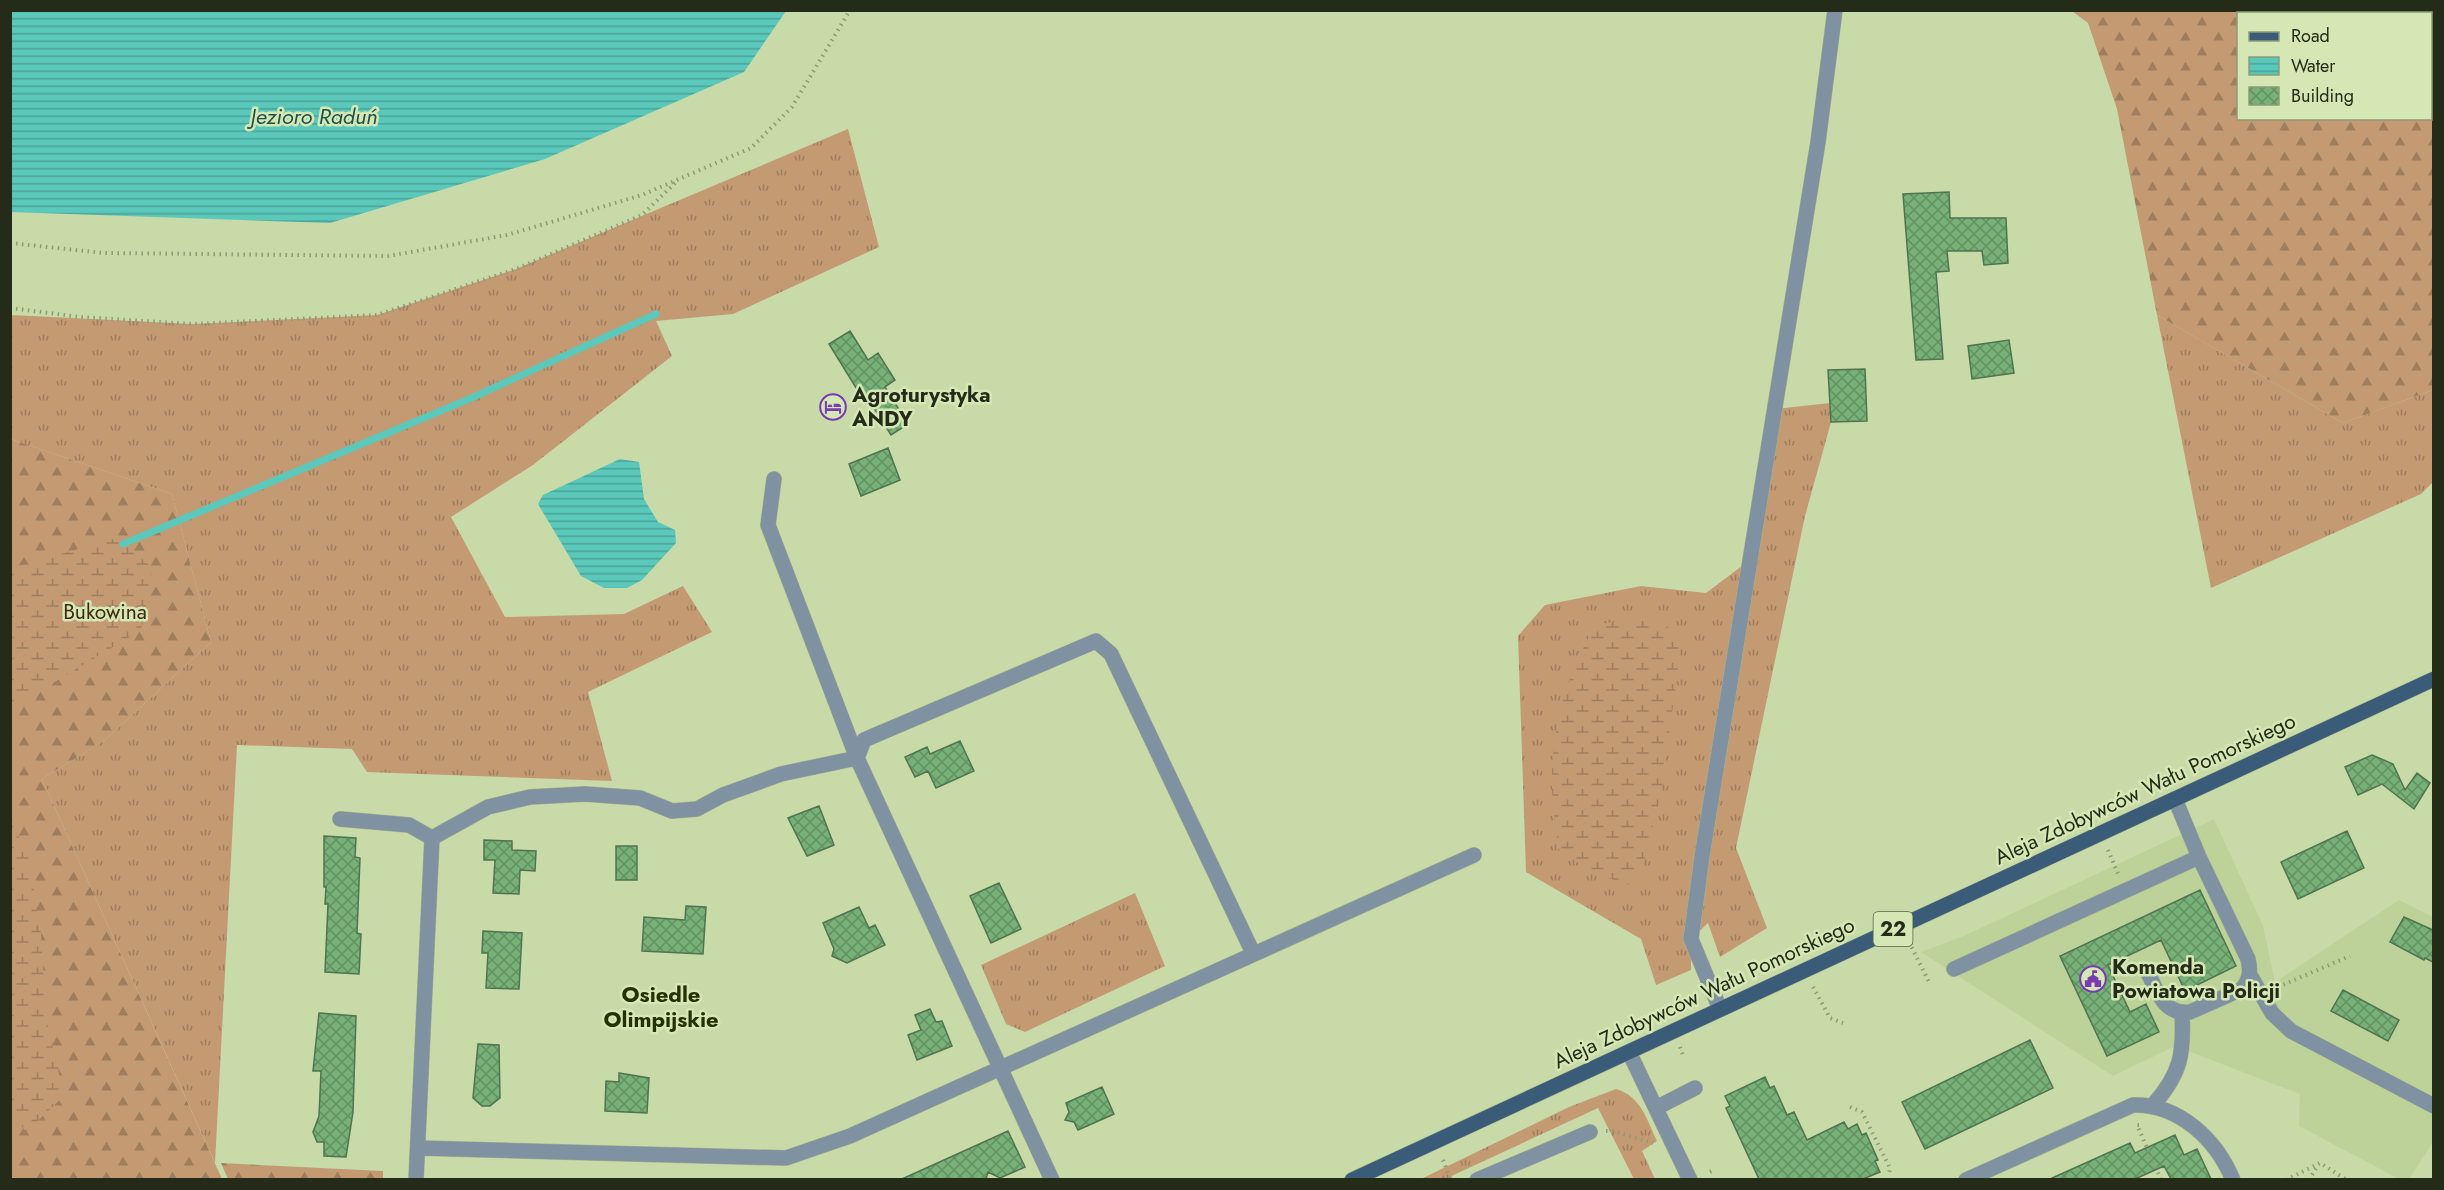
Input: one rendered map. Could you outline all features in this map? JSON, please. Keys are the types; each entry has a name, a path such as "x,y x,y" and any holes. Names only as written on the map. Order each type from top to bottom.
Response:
{"main road":[{"name":"Aleja Zdobywców Wału Pomorskiego","path":"1352,1179 2433,679"}],"street":[{"path":"1720,1008 1691,939 1702,856 1818,142 1835,10"},
{"path":"774,479 768,525 856,758 1052,1179"},
{"path":"856,758 864,740 1096,641 1111,654 1253,953"},
{"path":"432,838 488,807 530,797 596,795 640,798 672,811 697,809 723,795 782,774 856,758"},
{"path":"2175,799 2199,857 2248,959 2250,975 2271,1012 2291,1031 2433,1106"},
{"path":"340,819 409,825 432,838"},
{"path":"416,1179 432,838"},
{"path":"417,1148 786,1158 850,1136 1474,855"},
{"path":"1954,969 2199,857"},
{"path":"2148,974 2165,1005 2182,1013 2190,1012 2242,988 2250,975"},
{"path":"2154,1104 2168,1088 2178,1068 2183,1049 2182,1013"},
{"path":"1629,1052 1690,1179"},
{"path":"1656,1108 1695,1088"},
{"path":"1966,1179 2133,1104 2154,1104 2170,1110 2213,1144 2224,1159 2233,1179"},
{"path":"1477,1179 1590,1132"}],"path":[{"path":"10,243 104,253 388,256 507,234 642,195 751,148 792,107 850,10"},
{"path":"10,308 80,317 192,324 377,315 516,269 642,215 678,179"},
{"path":"1909,941 1929,982"},
{"path":"2261,994 2350,956"},
{"path":"1813,986 1830,1018 1843,1023"},
{"path":"1850,1107 1862,1112 1890,1168 1889,1175"},
{"path":"2137,1125 2161,1179"},
{"path":"1590,1132 1613,1131 1655,1144"},
{"path":"1443,1160 1451,1179"},
{"path":"2286,1179 2320,1163"},
{"path":"2309,1179 2320,1163"},
{"path":"2320,1163 2347,1179"}],"shaded area":[{"path":"2214,819 2263,926 2275,982 2399,900 2433,917 2433,1142 2409,1179 2399,1179 2299,1126 2300,1094 2175,1046 2113,1076 1921,952 1966,935"}],"green space":[{"path":"2072,11 2433,11 2433,390 2343,423 2157,315 2117,109 2088,23"},
{"path":"848,129 879,247 733,314 656,321 672,356 533,465 451,517 505,617 624,614 683,586 712,632 588,692 612,781 367,772 352,749 237,745 215,1163 42,779 105,740 211,642 172,494 11,439 11,315 192,324 377,315 516,269"},
{"path":"2157,315 2343,423 2433,390 2433,482 2421,494 2211,588"},
{"path":"1830,403 1831,422 1805,516 1736,848 1767,928 1720,957 1708,923 1691,939 1691,970 1656,985 1641,939 1526,872 1518,636 1545,605 1641,586 1706,593 1750,560 1775,409"},
{"name":"Bukowina","path":"11,439 172,494 211,642 105,740 42,779 222,1179 11,1180"},
{"path":"117,538 153,568 141,630 28,698 11,714 11,568"},
{"path":"1643,617 1663,623 1676,634 1680,654 1661,793 1641,874 1629,885 1592,870 1558,848 1553,801 1553,754 1559,716 1570,678 1596,625"},
{"path":"10,821 28,853 41,934 46,1017 64,1096 26,1132 10,1110"},
{"path":"1135,893 1165,966 1025,1032 1006,1024 981,965"},
{"path":"1616,1089 1625,1092 1637,1103 1657,1141 1642,1151 1655,1179 1634,1179 1598,1108 1445,1179 1421,1179 1569,1107"},
{"path":"221,1163 383,1171 383,1179 228,1179"}],"water":[{"name":"Jezioro Raduń","path":"10,11 786,11 744,72 545,159 330,223 11,212"},
{"path":"620,459 639,462 644,499 658,522 675,530 676,543 642,580 627,588 604,588 581,576 538,504 543,495"}],"building":[{"path":"1949,192 1950,218 2006,218 2008,263 1984,265 1982,251 1947,251 1949,271 1936,272 1943,359 1916,360 1903,194"},
{"path":"850,331 868,360 878,353 895,380 885,387 908,424 891,435 870,402 866,404 829,344"},
{"path":"2009,340 2014,373 1972,379 1968,346"},
{"path":"1865,369 1867,421 1831,422 1828,370"},
{"path":"888,448 900,480 861,496 849,464"},
{"path":"960,741 974,771 936,788 928,771 915,777 905,757 927,747 930,754"},
{"path":"2372,755 2393,764 2405,790 2417,773 2430,783 2414,809 2382,784 2358,795 2345,767"},
{"path":"819,806 834,845 807,856 788,818"},
{"path":"2347,831 2364,868 2298,899 2281,862"},
{"path":"324,836 356,838 355,857 360,858 357,933 361,934 359,974 325,972 328,904 325,904 326,887 324,887"},
{"path":"484,840 512,841 512,850 536,851 535,871 520,870 519,894 493,893 495,860 484,860"},
{"path":"616,846 637,846 637,880 616,880"},
{"path":"999,883 1021,929 991,943 970,896"},
{"name":"Komenda Powiatowa Policji","path":"2200,890 2236,966 2185,991 2161,940 2108,965 2130,1012 2146,1004 2159,1032 2107,1056 2060,956"},
{"path":"686,906 706,907 703,954 642,951 644,917 685,920"},
{"path":"859,907 869,928 875,925 885,945 847,963 832,956 834,949 823,923"},
{"path":"2404,917 2433,930 2433,962 2425,958 2424,960 2390,942"},
{"path":"483,931 522,933 519,989 486,988 488,953 482,953"},
{"path":"2343,990 2399,1020 2388,1041 2331,1011"},
{"path":"930,1009 936,1022 942,1021 952,1046 917,1060 908,1035 921,1030 915,1015"},
{"path":"319,1013 356,1016 353,1112 346,1157 324,1156 324,1142 317,1142 313,1132 319,1116 321,1071 313,1071"},
{"path":"2030,1040 2053,1088 1925,1149 1902,1102"},
{"path":"478,1044 499,1045 500,1098 490,1106 482,1106 473,1098"},
{"path":"619,1073 649,1078 647,1113 605,1111 606,1081 619,1082"},
{"path":"1765,1077 1770,1088 1774,1086 1787,1115 1794,1112 1807,1140 1844,1122 1848,1129 1857,1124 1862,1135 1866,1133 1878,1160 1875,1161 1880,1172 1863,1179 1759,1179 1726,1108 1730,1106 1725,1096"},
{"path":"1102,1087 1114,1114 1078,1130 1074,1122 1065,1120 1069,1112 1066,1103"},
{"path":"1008,1131 1025,1167 1000,1178 988,1172 986,1179 902,1179"},
{"path":"2175,1135 2184,1155 2197,1149 2211,1179 2171,1179 2164,1166 2135,1179 2050,1179 2130,1143 2135,1153"}],"waterway":[{"path":"123,544 469,399 656,314"}],"place":[{"name":"Agroturystyka ANDY","path":"833,407"},
{"name":"Komenda Powiatowa Policji","path":"2093,979"}],"district":[{"name":"Osiedle Olimpijskie","path":"661,1006"}]}
